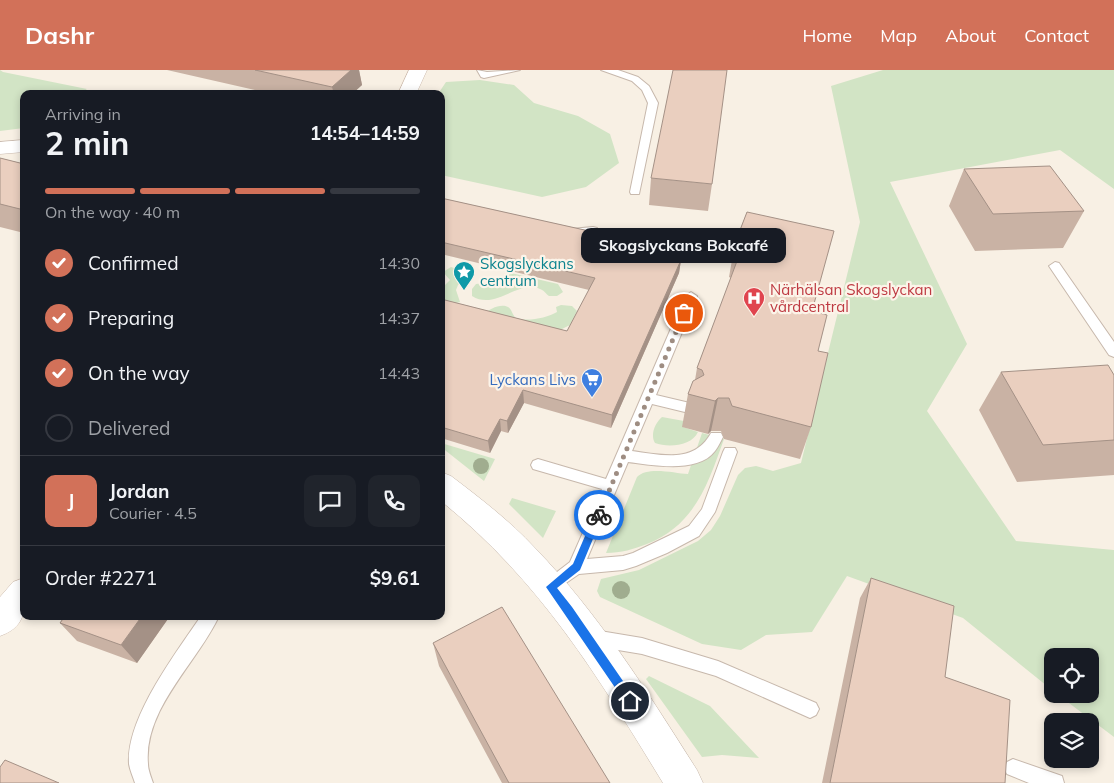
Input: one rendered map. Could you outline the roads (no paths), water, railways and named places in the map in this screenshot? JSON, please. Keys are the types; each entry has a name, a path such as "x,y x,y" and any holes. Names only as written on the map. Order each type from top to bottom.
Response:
{"street":[{"path":"409,90 418,70"},
{"path":"0,148 20,146"},
{"path":"445,487 516,548 550,587 588,636 684,783"},
{"path":"0,621 20,597"}],"lane":[{"path":"481,70 484,75 516,70"},
{"path":"605,70 626,74 649,89 653,103 635,192"},
{"path":"560,230 581,233 593,230"},
{"path":"1055,266 1114,352"},
{"path":"550,587 576,567 691,296"},
{"path":"648,398 689,408"},
{"path":"624,456 669,461 688,458 710,448 716,436"},
{"path":"576,567 629,561 687,536 699,525 708,512 730,452"},
{"path":"538,464 611,486"},
{"path":"144,783 139,775 139,746 152,708 208,620"},
{"path":"588,636 642,646 718,669 810,709"},
{"path":"1013,768 1056,783"}],"place":[{"name":"Skogslyckans centrum","path":"464,291"},
{"name":"Skogslyckans Bokcafé","path":"684,313"},
{"name":"Närhälsan Skogslyckan vårdcentral","path":"754,317"},
{"name":"Lyckans Livs","path":"592,398"}]}
